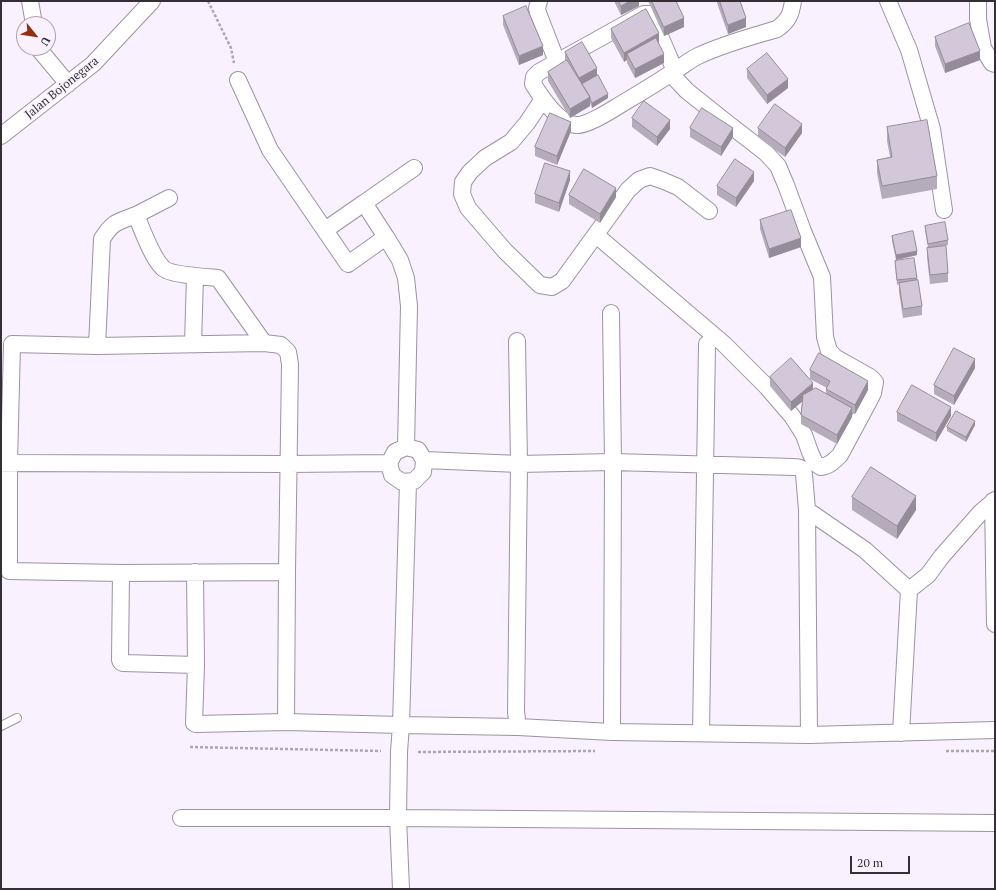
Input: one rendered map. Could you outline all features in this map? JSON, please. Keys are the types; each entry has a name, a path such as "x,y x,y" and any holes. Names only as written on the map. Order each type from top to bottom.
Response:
{"street":[{"path":"30,1 33,16"},
{"name":"Jalan Bojonegara","path":"1,136 93,64 152,1"},
{"path":"539,1 537,8 538,13 557,62"},
{"path":"596,235 724,344 767,387 792,416 804,435 815,463 821,467 834,461 840,454 871,397 875,382 870,377 836,358 829,351 825,337 822,277 778,166 766,154 687,91 673,73 654,22 649,14 644,14 638,17 539,72 534,77 533,84 554,112 566,122 577,125 587,123 673,73 696,57 714,49 777,30 792,12 792,1"},
{"path":"888,1 909,50 932,128 944,210"},
{"path":"978,1 978,19 983,48 992,63 995,64"},
{"path":"45,56 68,84"},
{"path":"238,80 270,150 348,264 386,237"},
{"path":"543,99 527,123 511,142 485,158 470,172 463,182 462,194 468,208 505,251 540,285 552,287 562,281 628,190 639,180 650,176 678,187 709,211"},
{"path":"325,230 414,168"},
{"path":"97,346 102,239 113,224 136,215 170,198"},
{"path":"364,203 400,260 406,278 409,306 406,447"},
{"path":"136,215 148,243 163,269 195,276 218,278 264,342"},
{"path":"193,344 195,276"},
{"path":"611,313 613,462 612,732"},
{"path":"517,341 519,464 516,712 518,727"},
{"path":"286,722 290,364 288,352 281,345 264,342 97,346 12,344 5,463 5,571 287,572"},
{"path":"701,733 707,344"},
{"path":"406,447 418,450 424,460 423,472 414,481 402,482 392,475 389,463 395,452 406,447"},
{"path":"424,460 519,464 613,462 800,467 804,474 807,510 809,735"},
{"path":"5,463 389,463"},
{"path":"401,889 398,818 399,752 408,482"},
{"path":"901,733 909,590 928,575 947,550 981,512 994,501"},
{"path":"994,501 995,624"},
{"path":"807,510 865,550 909,590"},
{"path":"121,572 121,662 196,665"},
{"path":"196,572 196,665 194,724 286,722 518,727 612,732 809,735 995,730"},
{"path":"181,818 398,818 995,823"}],"lane":[{"path":"1,726 16,718"}],"path":[{"path":"208,1 231,48 238,80"},
{"path":"190,747 399,752"}],"building":[{"path":"619,1 630,1 621,6"},
{"path":"652,1 676,1 684,18 664,27"},
{"path":"720,1 740,1 746,18 728,25"},
{"path":"526,6 543,46 519,56 503,16"},
{"path":"646,9 659,33 624,53 611,29"},
{"path":"969,23 980,51 945,64 935,37"},
{"path":"656,38 664,54 635,69 627,54"},
{"path":"582,42 597,68 579,78 565,52"},
{"path":"767,53 788,79 767,95 747,69"},
{"path":"567,60 590,97 570,109 548,72"},
{"path":"598,75 608,94 592,103 582,84"},
{"path":"644,101 670,120 657,137 632,118"},
{"path":"775,104 802,124 785,148 758,128"},
{"path":"702,108 733,128 721,147 690,128"},
{"path":"550,113 571,122 557,156 535,147"},
{"path":"927,120 937,176 882,186 877,160 892,157 887,127"},
{"path":"735,159 754,172 736,198 717,186"},
{"path":"545,163 570,171 559,203 535,194"},
{"path":"584,169 616,188 600,214 569,195"},
{"path":"791,210 801,238 769,249 760,220"},
{"path":"945,222 948,240 928,244 925,226"},
{"path":"913,231 917,251 896,255 892,236"},
{"path":"946,246 948,273 930,275 927,248"},
{"path":"914,258 917,278 897,280 895,261"},
{"path":"918,280 922,306 903,309 899,283"},
{"path":"954,348 975,359 954,396 934,385"},
{"path":"819,353 868,381 855,405 826,389 830,381 810,370"},
{"path":"791,358 813,383 791,402 770,377"},
{"path":"912,385 951,407 936,433 897,412"},
{"path":"816,388 852,408 837,435 801,415 803,395"},
{"path":"956,411 975,421 966,437 947,427"},
{"path":"871,467 916,496 897,526 852,497"}]}
